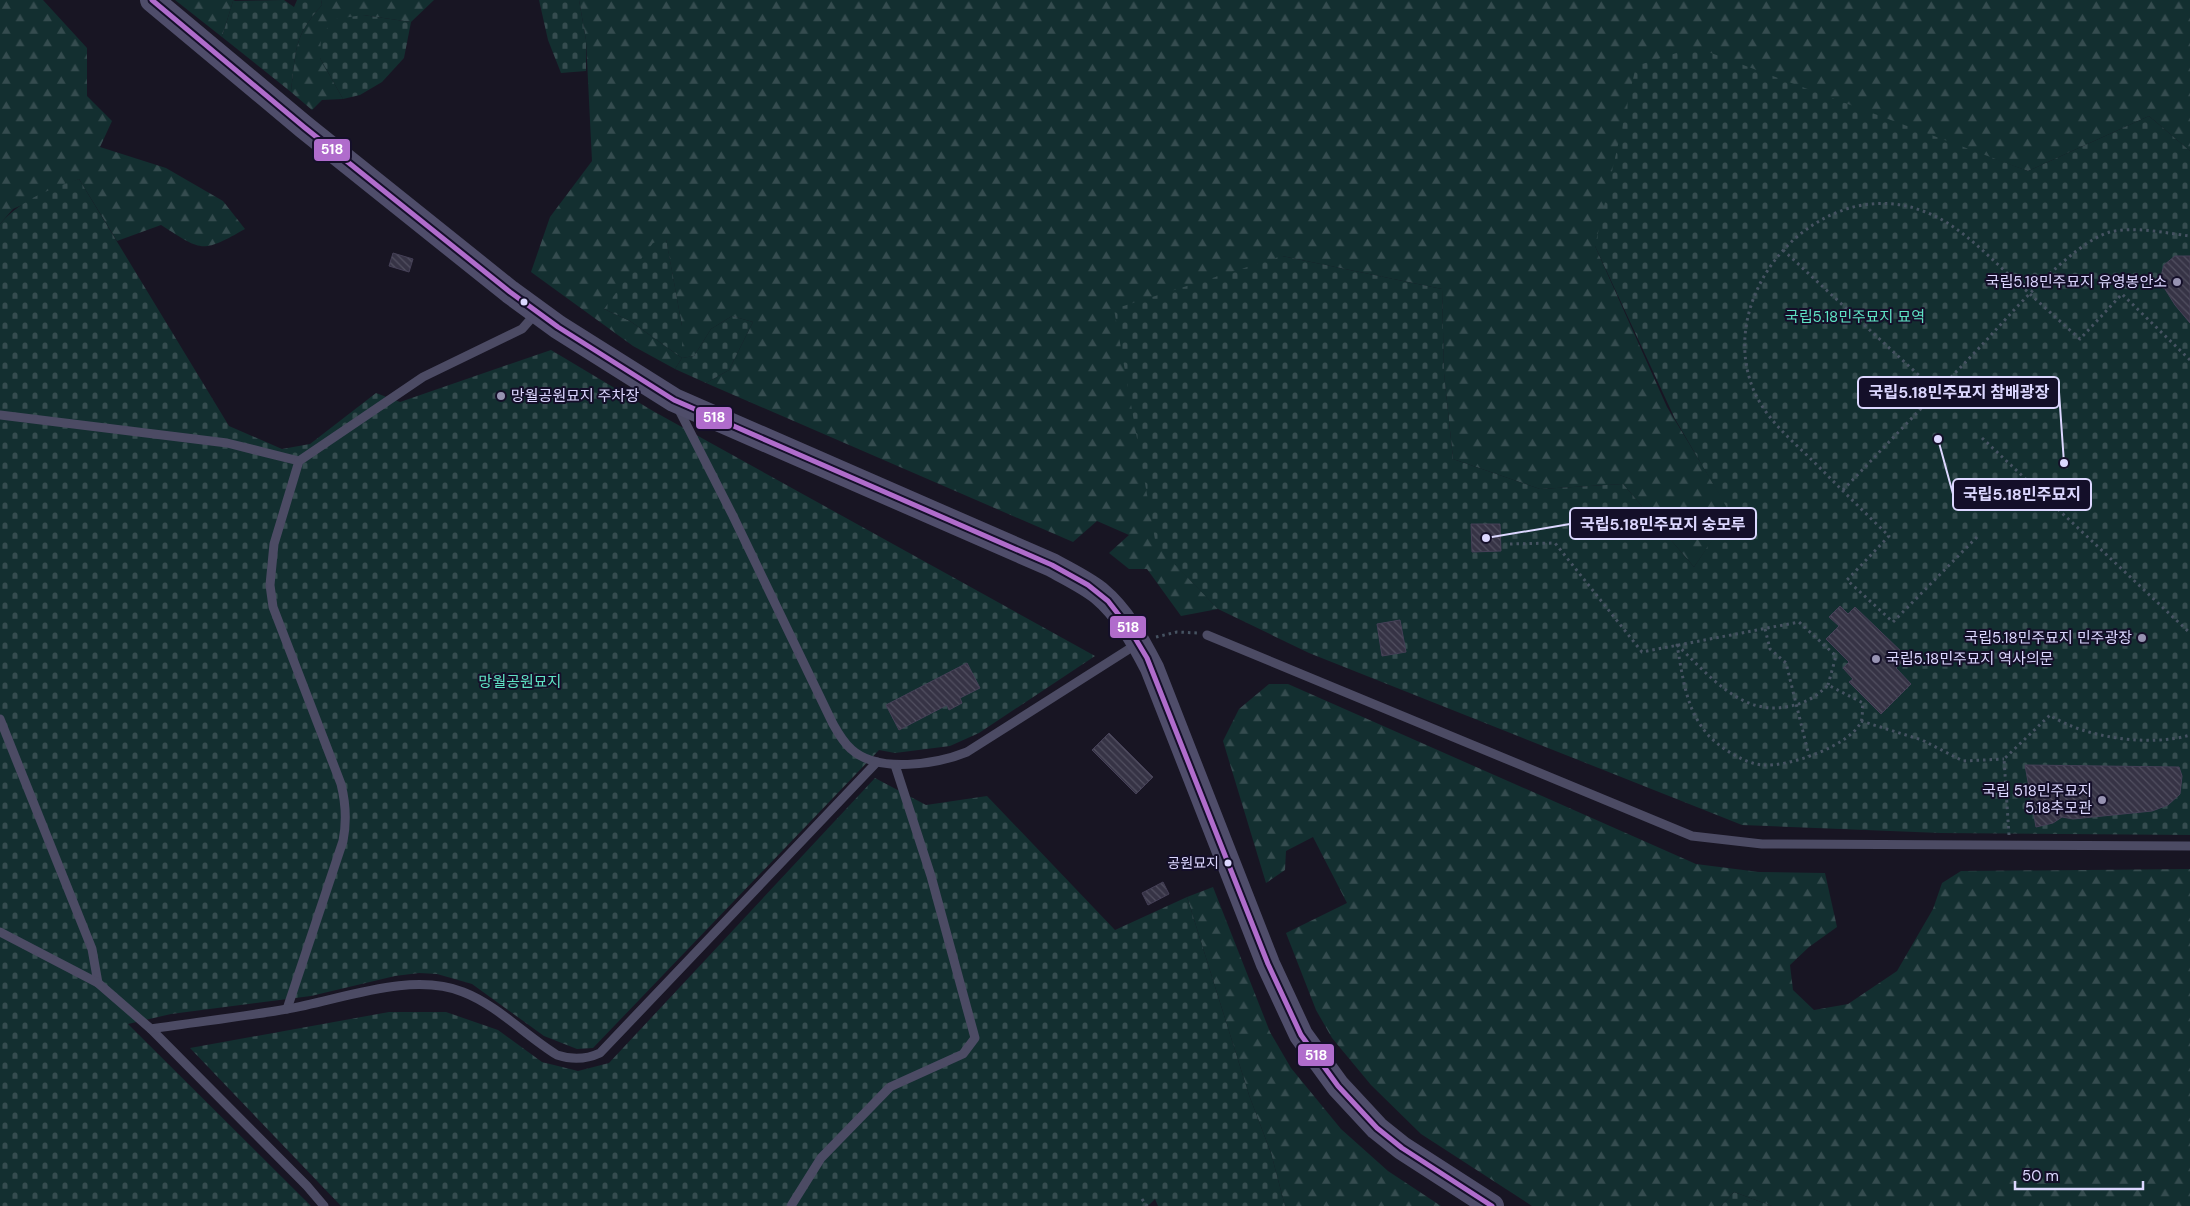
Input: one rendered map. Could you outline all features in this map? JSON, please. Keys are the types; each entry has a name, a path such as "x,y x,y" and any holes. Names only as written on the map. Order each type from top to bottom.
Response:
{"main road":[{"path":"152,0 304,127 558,328 674,400 1052,565 1098,593 1124,620 1152,668 1268,964 1301,1035 1338,1086 1377,1128 1402,1148 1492,1206"}],"lane":[{"path":"288,1009 347,824 346,809 340,784 273,607 270,585 274,544 299,461 423,377 522,329 537,311"},
{"path":"674,400 737,524 833,724 852,750 877,762 895,765 949,759 967,752 1139,643"},
{"path":"0,415 227,443 299,461"},
{"path":"1207,635 1692,836 1762,844 2190,846"},
{"path":"0,719 92,949 98,983"},
{"path":"151,1029 288,1009 393,987 421,984 448,987 481,1001 558,1056 568,1059 593,1056 600,1052 877,762"},
{"path":"790,1206 821,1158 890,1087 962,1054 975,1038 930,876 895,765"},
{"path":"0,932 98,983 151,1029 307,1186 324,1206"}],"path":[{"path":"1977,538 1893,622 1847,580 1889,536 1768,416 1754,390 1748,370 1745,331 1753,296 1762,276 1783,250 1806,230 1830,215 1873,205 1903,206 1928,213 1959,230 2080,339 2122,294 2190,360"},
{"path":"1843,490 2030,294 2077,250 2110,232 2133,230 2190,236"},
{"path":"1783,250 1937,392"},
{"path":"1982,438 2190,633"},
{"path":"1510,544 1555,543 1642,652 1799,622 1836,656 1828,685 1816,697 1796,705 1764,708 1750,705 1716,681 1677,646"},
{"path":"1765,629 1770,648 1786,663 1808,756"},
{"path":"1139,643 1164,634 1177,632 1207,635"},
{"path":"1677,646 1689,704 1702,727 1718,743 1738,756 1762,765 1808,756 1847,738 1861,721 1863,703 1828,685"},
{"path":"1861,721 1922,740 1963,761 2004,759 2050,715 2075,729 2103,736 2142,739 2190,735"},
{"path":"2004,759 2009,846"},
{"path":"1142,1199 1147,1206"}],"green space":[{"path":"0,0 43,0 87,48 87,96 112,121 100,147 166,168 223,201 245,229 210,246 194,244 161,225 117,241 79,179 13,209 0,224"},
{"path":"175,0 235,0 233,1 222,37"},
{"path":"284,0 294,7 297,0 321,0 322,5 301,36 295,55 291,92 222,37 233,1"},
{"path":"321,0 434,0 411,22 363,15 320,58 343,99 322,100 312,110 291,92 298,45 306,26 322,5"},
{"path":"539,0 579,0 586,40 586,71 561,73 548,40"},
{"path":"579,0 2190,0 2190,151 2149,116 2028,171 1929,136 1595,246 1667,407 1731,513 1694,567 1623,484 1540,489 1453,459 1444,373 1442,289 1282,256 1156,544 1218,609 1181,616 1147,569 1129,569 1109,553 1129,535 1097,521 1073,542 706,383 729,370 753,322 732,316 711,329 694,356 682,358 675,369 633,346 531,272 550,217 592,161 586,40","holes":["666,239 682,326 682,358 630,321 604,309"]},
{"path":"363,15 411,22 404,58 382,82 360,95 343,99 320,58 321,35 336,19"},
{"name":"국립5.18민주묘지 묘역","path":"1695,47 2028,171 2149,116 2190,151 2190,835 1940,833 1742,825 1309,653 1218,609 1156,545 1114,309 1282,256 1442,289 1444,373 1453,459 1540,489 1623,484 1694,567 1730,513 1675,419 1595,246 1636,66"},
{"name":"망월공원묘지","path":"79,179 229,426 282,449 310,444 376,393 400,402 551,350 653,411 1095,656 979,733 950,746 895,753 879,750 593,1048 577,1049 544,1036 472,984 437,974 419,973 395,976 311,996 171,1014 128,1024 311,1206 0,1206 0,224 17,208 36,196"},
{"path":"666,238 682,326 682,358 630,321 604,309 653,243"},
{"path":"732,316 753,322 729,370 706,383 675,369 682,358 694,356 711,329"},
{"path":"1269,684 1288,684 1696,864 1759,872 1825,873 1837,927 1809,947 1790,965 1793,990 1814,1010 1848,1004 1897,971 1933,909 1942,883 1961,871 2190,869 2190,1206 1772,1206 1734,1192 1721,1206 1532,1206 1421,1134 1371,1085 1332,1038 1316,1010 1286,933 1347,903 1313,837 1286,851 1285,870 1266,883 1223,741 1239,709"},
{"path":"875,778 926,805 987,796 1115,930 1187,897 1249,1095 1271,1153 1285,1206 1158,1206 1155,1199 1148,1206 341,1206 190,1048 389,1012 446,1012 498,1030 542,1062 578,1071 609,1063"},
{"path":"1213,887 1270,1032 1291,1068 1341,1129 1388,1171 1441,1206 1285,1206 1271,1153 1249,1095 1187,897"},
{"path":"1734,1192 1772,1206 1721,1206"}],"building":[{"path":"393,253 413,259 409,272 389,266"},
{"name":"국립5.18민주묘지 유영봉안소","path":"2175,256 2190,256 2190,323 2165,289 2161,276 2164,265"},
{"path":"1471,524 1500,524 1501,551 1472,552"},
{"name":"국립5.18민주묘지 역사의문","path":"1840,606 1848,614 1855,607 1907,657 1896,668 1911,684 1881,714 1849,682 1853,679 1843,668 1849,662 1826,639 1839,626 1829,617"},
{"path":"1400,620 1406,652 1382,656 1377,624"},
{"path":"967,663 980,688 960,698 962,703 949,710 947,705 899,730 886,705"},
{"path":"1109,733 1153,777 1136,794 1092,750"},
{"name":"국립 518민주묘지 5.18추모관","path":"2025,765 2179,767 2182,776 2180,794 2168,805 2152,811 2073,819 2062,817 2053,823 2036,827"},
{"path":"1163,882 1169,894 1148,905 1142,893"}],"transit line":[{"name":"518","path":"152,0 304,127 510,292 558,327 674,400 1052,565 1088,585 1108,601 1129,628 1147,658 1268,964 1301,1035 1338,1086 1377,1128 1402,1148 1492,1206"}],"place":[{"name":"국립5.18민주묘지 유영봉안소","path":"2177,282"},
{"name":"망월공원묘지 주차장","path":"501,396"},
{"name":"국립5.18민주묘지","path":"1938,439"},
{"name":"국립5.18민주묘지 참배광장","path":"2064,463"},
{"name":"국립5.18민주묘지 숭모루","path":"1486,538"},
{"name":"국립5.18민주묘지 민주광장","path":"2142,638"},
{"name":"국립5.18민주묘지 역사의문","path":"1876,659"},
{"name":"국립 518민주묘지 5.18추모관","path":"2102,800"},
{"name":"공원묘지","path":"1228,863"}]}
